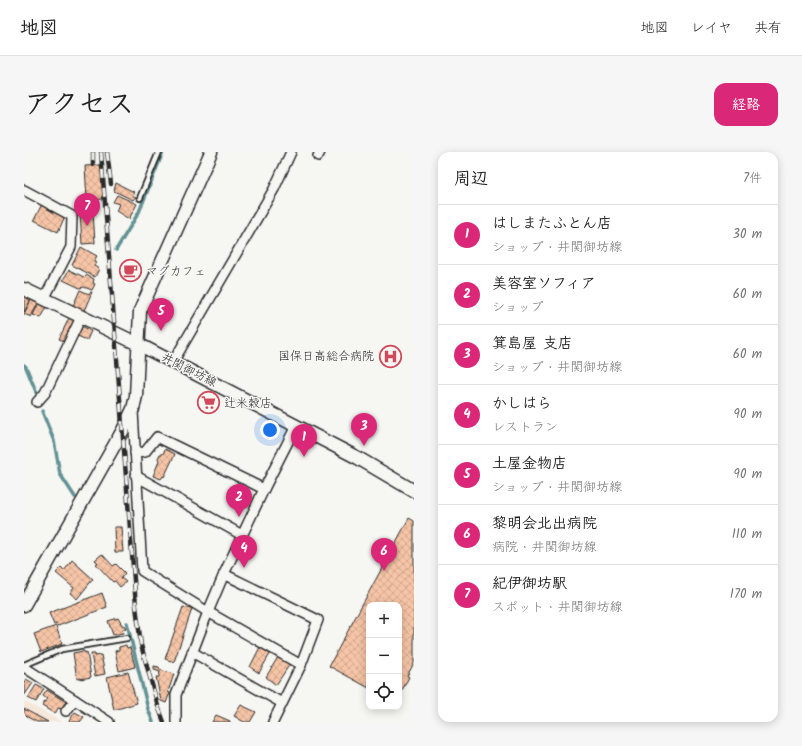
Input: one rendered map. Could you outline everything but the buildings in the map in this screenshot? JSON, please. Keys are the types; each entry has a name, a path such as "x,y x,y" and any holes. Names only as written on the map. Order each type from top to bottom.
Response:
{"street":[{"path":"24,605 123,430 132,409 136,396 140,311 211,152"},
{"path":"173,362 274,189 291,152"},
{"path":"24,190 72,216 71,246 44,299"},
{"name":"井関御坊線","path":"24,289 173,362 358,458 414,491"},
{"path":"37,402 45,392 81,317"},
{"path":"132,409 142,571 208,612 301,665"},
{"path":"176,722 176,696 208,612 242,535 296,426"},
{"path":"135,453 145,452 157,437 264,489"},
{"path":"136,476 242,535"},
{"path":"224,574 318,620 301,665 273,722"},
{"path":"192,652 282,703"},
{"path":"24,666 109,722"},
{"path":"66,711 75,700"}],"lane":[{"path":"140,198 159,152"},
{"path":"24,666 62,649 127,638"}],"shaded area":[{"path":"24,701 62,722 24,722"}],"waterway":[{"path":"116,250 139,212 163,152"},
{"path":"24,365 37,394"},
{"path":"42,411 54,441 60,474 75,497"},
{"path":"127,623 148,709 153,722"}],"railway":[{"path":"93,152 93,165"},
{"path":"101,152 136,606 141,645 164,722"},
{"path":"107,152 111,184"}],"place":[{"name":"紀伊御坊駅","path":"87,226"},
{"name":"マグカフェ","path":"130,271"},
{"name":"土屋金物店","path":"161,331"},
{"name":"国保日高総合病院","path":"390,356"},
{"name":"辻米穀店","path":"209,403"},
{"name":"箕島屋 支店","path":"364,446"},
{"name":"はしまたふとん店","path":"304,457"},
{"name":"美容室ソフィア","path":"239,517"},
{"name":"かしはら","path":"244,568"},
{"name":"黎明会北出病院","path":"384,571"}]}
